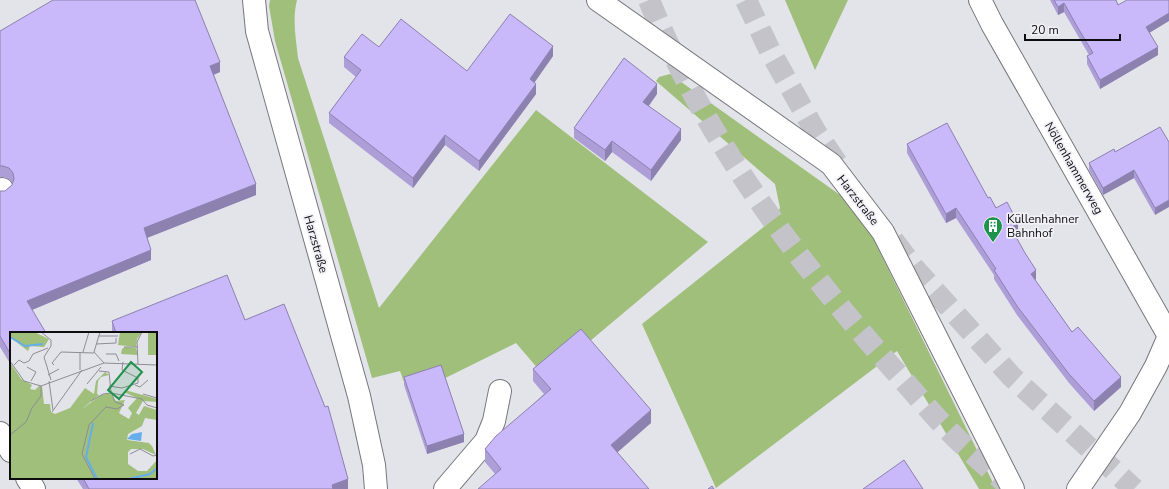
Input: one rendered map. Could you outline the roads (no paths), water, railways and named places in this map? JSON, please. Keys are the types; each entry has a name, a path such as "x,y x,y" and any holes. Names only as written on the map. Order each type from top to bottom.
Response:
{"street":[{"name":"Harzstraße","path":"254,0 257,31 358,396 374,466 376,489"},
{"name":"Harzstraße","path":"598,0 831,164 883,232 1013,489"},
{"name":"Nöllenhammerweg","path":"980,0 992,24 1169,336 1156,366 1130,413 1078,489"},
{"path":"445,489 486,441 494,421 500,391"},
{"path":"0,432 10,449"},
{"path":"28,479 34,489"}],"tunnel":[{"path":"649,0 672,52 697,101 756,196 788,241 858,329 931,411 960,442 1012,489"},
{"path":"746,0 770,51 815,131 843,172"},
{"path":"893,240 914,268 1011,376 1134,489"}],"place":[{"name":"Küllenhahner Bahnhof","path":"993,243"}]}
